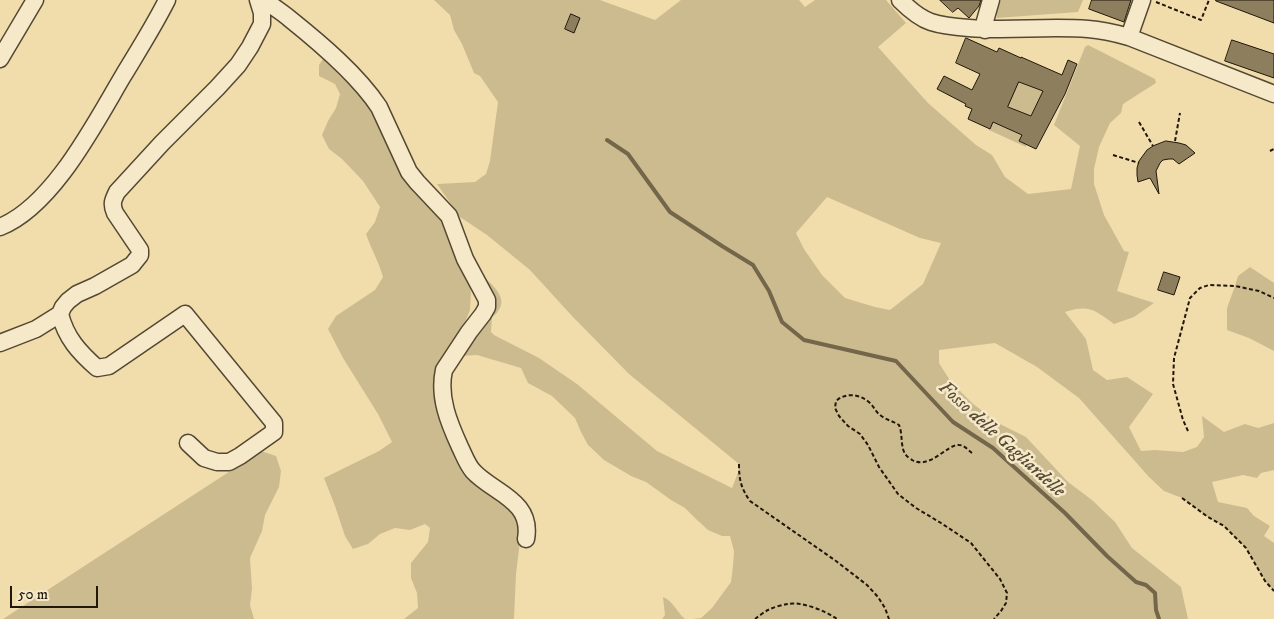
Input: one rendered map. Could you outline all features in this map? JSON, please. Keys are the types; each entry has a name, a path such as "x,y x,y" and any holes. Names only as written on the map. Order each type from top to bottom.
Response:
{"street":[{"path":"0,59 35,0"},
{"path":"0,227 12,221 35,204 57,180 86,139 167,0"},
{"path":"0,343 36,329 60,314 68,300 120,272 138,259 140,250 115,213 112,201 117,192 162,143 238,65 262,24 262,13 258,0"},
{"path":"265,0 311,36 373,98 380,107 409,172 449,216 465,259 487,300 487,307 468,332 444,370 442,390 446,411 454,435 473,471 508,497 520,510 526,527 526,539"},
{"path":"900,0 916,14 946,26 985,30 1088,29 1129,37 1274,94"},
{"path":"985,30 985,21 991,0"},
{"path":"1129,37 1150,1"},
{"path":"60,314 64,328 80,353 97,368 109,366 185,314 274,423 274,432 229,462 217,462 204,458 188,443"}],"path":[{"path":"1150,1 1201,20 1209,0"},
{"path":"1175,142 1180,113"},
{"path":"1139,122 1152,146"},
{"path":"1270,151 1274,149"},
{"path":"1113,155 1139,163"},
{"path":"1188,431 1173,384 1174,358 1190,298 1200,288 1208,285 1234,286 1259,291 1274,298"},
{"path":"972,453 960,445 955,445 930,460 922,463 916,462 906,456 899,425 881,416 871,403 862,397 852,395 836,400 835,408 840,416 868,444 879,467 898,494 971,544 1000,579 1008,593 1002,611 994,619"},
{"path":"739,464 740,483 750,501 867,585 878,597 889,619"},
{"path":"1182,498 1224,526 1246,548 1265,581 1274,591"},
{"path":"755,619 768,610 789,603 815,609 837,619"}],"shaded area":[{"path":"434,0 600,0 655,20 681,0 799,0 805,7 815,0 886,0 906,23 878,47 928,103 976,145 992,155 1005,177 1028,194 1071,189 1080,146 1054,125 1085,47 1088,45 1155,79 1156,83 1123,104 1121,113 1110,123 1099,147 1094,169 1094,184 1104,215 1124,251 1129,252 1117,291 1154,303 1134,317 1114,324 1091,310 1080,309 1065,312 1086,339 1093,370 1107,380 1127,377 1153,394 1129,427 1141,451 1183,452 1197,447 1204,437 1202,416 1224,432 1245,424 1258,428 1274,423 1274,470 1261,473 1257,478 1243,475 1212,482 1218,502 1247,508 1254,516 1270,526 1264,536 1274,543 1274,591 1265,581 1246,548 1224,526 1182,498 1164,491 1149,477 1079,398 1037,367 995,343 939,350 939,363 951,382 972,403 998,423 1026,437 1068,482 1092,500 1115,522 1132,548 1181,587 1188,619 692,619 701,618 712,608 731,582 734,551 730,536 722,536 708,530 685,508 646,482 631,476 604,460 588,445 575,418 552,396 528,383 521,368 477,355 461,356 491,304 482,276 498,291 500,296 501,306 492,317 491,332 494,335 539,358 577,384 657,451 732,488 739,470 739,464 629,374 530,270 487,235 460,217 437,184 475,182 486,174 490,161 498,102 480,76 474,73 454,30 450,15","holes":["827,197 920,238 941,243 923,284 890,310 845,298 822,275 804,249 796,233"]},
{"path":"1001,0 1083,0 1078,12 997,18 996,12"},
{"path":"323,59 380,119 435,210 469,276 470,310 463,327 445,358 443,425 520,524 514,619 404,619 418,608 417,593 411,578 411,563 428,542 430,528 425,524 410,530 395,528 380,534 368,544 353,549 345,536 324,478 379,451 392,442 378,414 343,358 328,329 336,316 375,290 383,277 366,234 375,222 380,207 363,181 342,159 329,149 322,135 336,108 340,94 335,84 319,76 319,65"},
{"path":"1019,82 1043,91 1031,116 1008,107"},
{"path":"991,121 1022,135 1019,141 1026,144 1026,147 989,130"},
{"path":"1250,267 1274,283 1274,351 1249,338 1227,330 1227,308 1238,276"},
{"path":"261,451 276,456 281,471 279,487 265,515 262,531 250,558 252,589 250,605 254,619 3,619"},
{"path":"663,597 685,619 662,619 665,615"}],"building":[{"path":"940,0 981,0 979,6 969,18 958,8 953,12"},
{"path":"1092,0 1131,0 1124,22 1089,9"},
{"path":"1274,0 1274,23 1216,1"},
{"path":"571,14 580,18 574,33 565,29"},
{"path":"966,38 997,52 999,48 1062,75 1068,60 1077,64 1065,94 1036,149 1019,141 1022,135 993,122 990,129 968,119 972,109 937,89 944,76 972,90 980,74 956,63","holes":["1019,82 1043,91 1031,116 1008,107"]},
{"path":"1232,40 1274,54 1274,78 1225,61"},
{"path":"1166,141 1186,145 1195,153 1179,164 1173,159 1163,160 1160,163 1156,171 1159,194 1150,178 1138,182 1137,168 1139,161 1147,150"},
{"path":"1164,272 1180,277 1174,295 1158,290"}],"waterway":[{"name":"Fosso delle Gagliardelle","path":"607,140 628,154 670,212 753,265 769,291 782,322 804,340 896,361 953,422 993,448 1065,513 1107,556 1136,582 1146,585 1155,593 1156,610 1159,619"}]}
